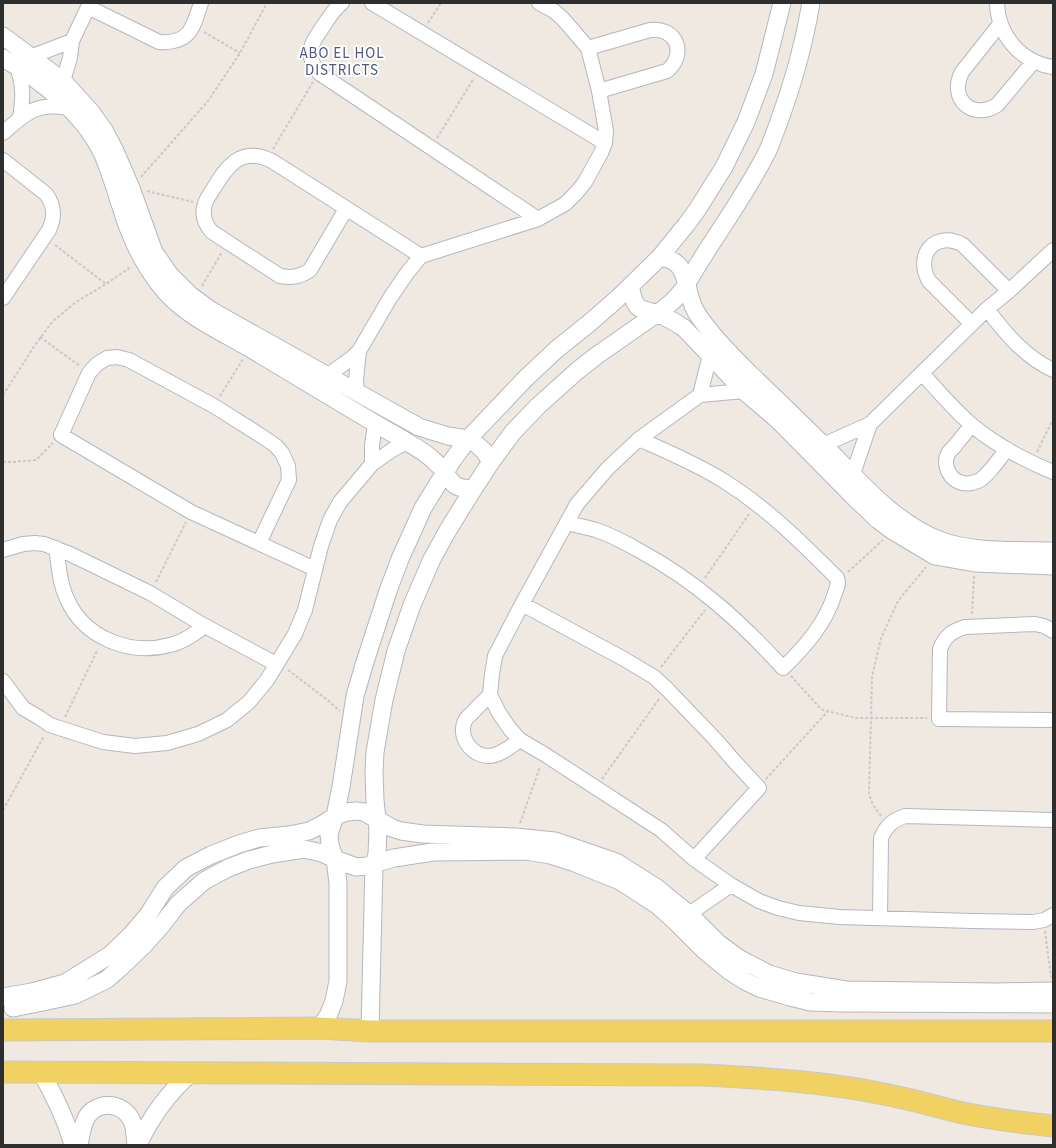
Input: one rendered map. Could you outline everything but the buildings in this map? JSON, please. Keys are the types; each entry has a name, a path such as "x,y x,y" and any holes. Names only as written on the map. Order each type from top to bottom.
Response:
{"main road":[{"path":"3,1030 319,1028 370,1031 1053,1031"},
{"path":"3,1072 657,1074 747,1077 844,1087 890,1095 978,1116 1053,1126"}],"street":[{"path":"63,81 70,58 72,41 89,5 159,42 169,43 188,35 194,27 201,3"},
{"path":"342,3 336,7 312,44 310,51 311,59 314,67 319,73 538,219"},
{"path":"372,3 605,143"},
{"path":"328,375 352,358 359,351 390,298 421,256 538,219 565,204 577,192 601,153 605,143 606,131 599,91 588,48 563,19 539,3"},
{"path":"319,1028 328,1016 334,1001 338,982 338,883 335,859 330,845 329,834 335,816 341,787 355,696 388,591 400,559 423,508 445,472 468,439 526,378 557,349 587,325 660,257 697,210 724,167 746,122 764,74 782,3"},
{"path":"370,1031 374,865 378,842 373,785 375,752 384,700 396,651 412,605 432,559 448,530 491,462 513,432 558,387 596,356 673,301 683,290 741,200 765,156 794,78 811,3"},
{"path":"997,3 997,12 1000,24 1013,46 1034,62 1053,67"},
{"path":"1000,24 958,79 958,95 962,102 975,110 983,111 991,109 997,105 1034,62"},
{"path":"588,48 657,29 664,30 670,34 677,46 678,53 676,60 667,71 599,91"},
{"path":"3,36 16,60 20,74 23,96 20,118"},
{"path":"16,60 72,41"},
{"path":"16,60 63,81 92,112 104,130 131,188 148,256 159,284 167,294 180,306 205,323 250,348 429,456 445,472 448,479 453,484 467,489 474,488"},
{"path":"16,60 32,76 55,95 83,123 103,155 129,232 148,256 190,295 212,311 419,427 448,436 468,439 474,442 484,451 491,462"},
{"path":"3,133 30,111 43,107 55,106 68,108"},
{"path":"346,209 310,270 296,277 288,278 280,276 212,232 207,226 203,210 204,205 227,168 236,160 252,156 260,156 267,159 421,256"},
{"path":"3,160 46,194 50,200 54,215 52,223 44,237 3,298"},
{"path":"972,324 929,281 925,274 923,266 924,258 933,245 940,241 948,240 956,241 963,245 1010,291"},
{"path":"823,445 870,424 972,324 1010,291 1053,250"},
{"path":"660,257 668,258 679,265 687,282 692,306 714,348 744,392 784,416 823,445 853,474 862,495 878,520 893,531 935,556 975,563 1053,566"},
{"path":"630,286 639,307 644,310 657,313 675,322 714,348 862,495 890,510 908,524 941,541 979,549 1053,551"},
{"path":"987,310 1005,332 1026,352 1053,370"},
{"path":"700,395 714,348"},
{"path":"357,392 356,380 359,351"},
{"path":"259,543 289,480 288,466 282,453 276,446 214,406 129,360 117,357 107,358 96,364 89,373 61,435 191,512 315,569"},
{"path":"922,373 972,425 988,438 1007,450 1053,472"},
{"path":"744,392 700,395 639,439 608,468 577,504 495,656 490,695 499,713 520,740 544,754 660,830 694,859 730,885 759,901 778,908 799,913 840,917 1033,922 1048,918"},
{"path":"372,464 372,445 375,424"},
{"path":"853,474 870,424"},
{"path":"972,425 948,454 946,462 947,469 956,480 963,483 978,481 1007,450"},
{"path":"567,523 597,531 628,544 658,560 699,588 713,600 738,622 783,668 803,649 822,622 834,597 838,580 837,578 796,536 756,503 724,481 683,459 639,439"},
{"path":"3,681 23,708 54,727 103,742 135,746 167,743 198,734 227,720 248,702 267,680 295,634 305,610 315,569 330,520 340,502 372,464 406,442"},
{"path":"935,556 941,541"},
{"path":"3,550 23,544 35,543 56,548 150,593 205,626 276,664"},
{"path":"56,548 60,580 67,600 78,617 103,638 130,648 151,649 171,645 190,636 205,626"},
{"path":"522,604 624,659 654,677 667,688 715,738 759,788 694,859"},
{"path":"1053,631 1044,626 1034,624 972,627 956,630 949,634 943,641 940,649 938,719 1053,720"},
{"path":"490,695 466,719 463,728 467,745 482,755 491,756 500,753 520,740"},
{"path":"3,997 32,992 65,983 110,955 131,935 148,914 165,888 186,868 211,855 239,844 259,838 309,831 335,816 356,811 364,812 392,828 401,831 423,834 516,837 555,841 616,862 657,888 689,914 718,943 740,959 769,974 802,983 846,990 996,992 1053,991"},
{"path":"880,917 881,838 890,823 897,818 905,816 1053,820"},
{"path":"3,1008 35,1004 75,995 106,980 144,945 162,926 178,904 204,881 228,868 249,860 272,854 304,849 322,853 356,867 374,865 394,858 433,852 526,851 556,856 600,872 632,888 657,905 728,970 759,988 790,998 810,1002 842,1004 1053,1004"},
{"path":"689,914 730,885"},
{"path":"41,1072 66,1122 73,1145"},
{"path":"137,1145 159,1108 169,1095 192,1072"},
{"path":"79,1145 88,1115 99,1107 111,1106 123,1110 131,1118 134,1124 137,1145"}],"path":[{"path":"204,205 131,188 208,101 240,53 267,3"},
{"path":"422,33 441,3"},
{"path":"194,27 240,53"},
{"path":"431,147 480,68"},
{"path":"267,159 319,73"},
{"path":"44,237 106,284"},
{"path":"194,298 228,242"},
{"path":"3,395 40,337 53,321 76,302 148,256"},
{"path":"40,337 89,373"},
{"path":"214,406 250,348"},
{"path":"1032,463 1053,419"},
{"path":"3,462 36,460 61,435"},
{"path":"699,588 756,503"},
{"path":"150,593 191,512"},
{"path":"838,580 893,531"},
{"path":"890,823 880,816 873,805 869,794 872,677 881,638 898,601 935,556"},
{"path":"972,627 975,563"},
{"path":"654,677 713,600"},
{"path":"3,810 54,727 103,638"},
{"path":"276,664 292,672 326,698 351,720"},
{"path":"783,668 820,708 828,711 856,718 938,719"},
{"path":"596,788 667,688"},
{"path":"759,788 828,711"},
{"path":"516,837 544,754"},
{"path":"1048,918 1053,991"}],"district":[{"name":"ABO EL HOL DISTRICTS","path":"342,62"}]}
